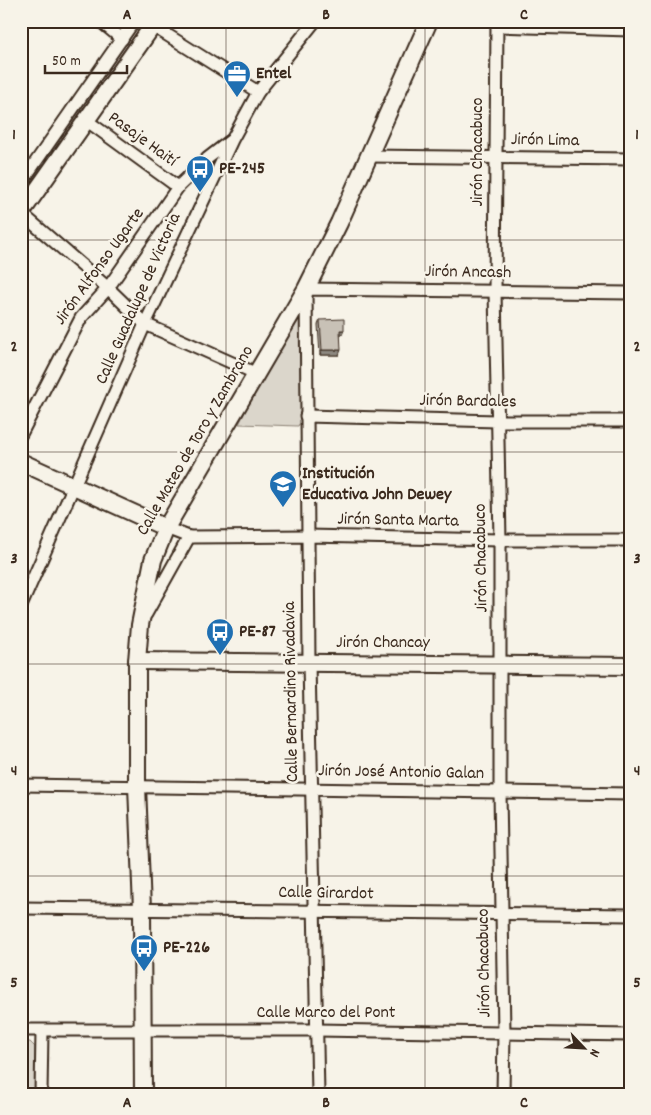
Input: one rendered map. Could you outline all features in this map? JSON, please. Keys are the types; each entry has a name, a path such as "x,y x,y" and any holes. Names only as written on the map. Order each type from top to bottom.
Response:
{"street":[{"path":"100,21 122,39"},
{"path":"21,183 134,21"},
{"name":"Calle Guadalupe de Victoria","path":"21,606 145,324 232,140 258,92 314,21"},
{"name":"Calle Mateo de Toro y Zambrano","path":"143,1094 142,909 137,786 136,662 140,625 153,560 166,528 306,289 369,156 429,21"},
{"path":"256,374 145,324 108,288 21,213 154,23 258,92"},
{"path":"497,24 630,30"},
{"name":"Jirón Chacabuco","path":"497,24 495,291 500,540 503,1094"},
{"name":"Pasaje Haití","path":"86,120 178,187"},
{"name":"Jirón Alfonso Ugarte","path":"21,434 78,323 108,288 178,187 208,158 232,140"},
{"name":"Jirón Lima","path":"369,156 630,159"},
{"name":"Jirón Ancash","path":"306,289 630,293"},
{"name":"Calle Bernardino Rivadavia","path":"306,289 309,663 318,1094"},
{"name":"Jirón Bardales","path":"306,416 497,421 630,421"},
{"path":"21,462 166,528"},
{"name":"Jirón Santa Marta","path":"166,528 189,537 308,536 500,540 630,540"},
{"path":"140,625 189,537"},
{"name":"Jirón Chancay","path":"136,662 630,666"},
{"name":"Jirón José Antonio Galan","path":"21,785 630,794"},
{"name":"Calle Girardot","path":"21,908 630,915"},
{"name":"Calle Marco del Pont","path":"21,1030 316,1030 630,1035"},
{"path":"41,1094 42,1031"}],"shaded area":[{"path":"306,289 301,376 301,424 298,426 239,424"},
{"path":"21,1042 30,1042 35,1047 35,1094 21,1094"}],"building":[{"path":"344,319 344,330 340,330 341,350 322,350 320,320"}],"place":[{"name":"Entel","path":"237,98"},
{"name":"PE-245","path":"200,193"},
{"name":"Institución Educativa John Dewey","path":"283,508"},
{"name":"PE-87","path":"220,656"},
{"name":"PE-226","path":"144,972"}]}
